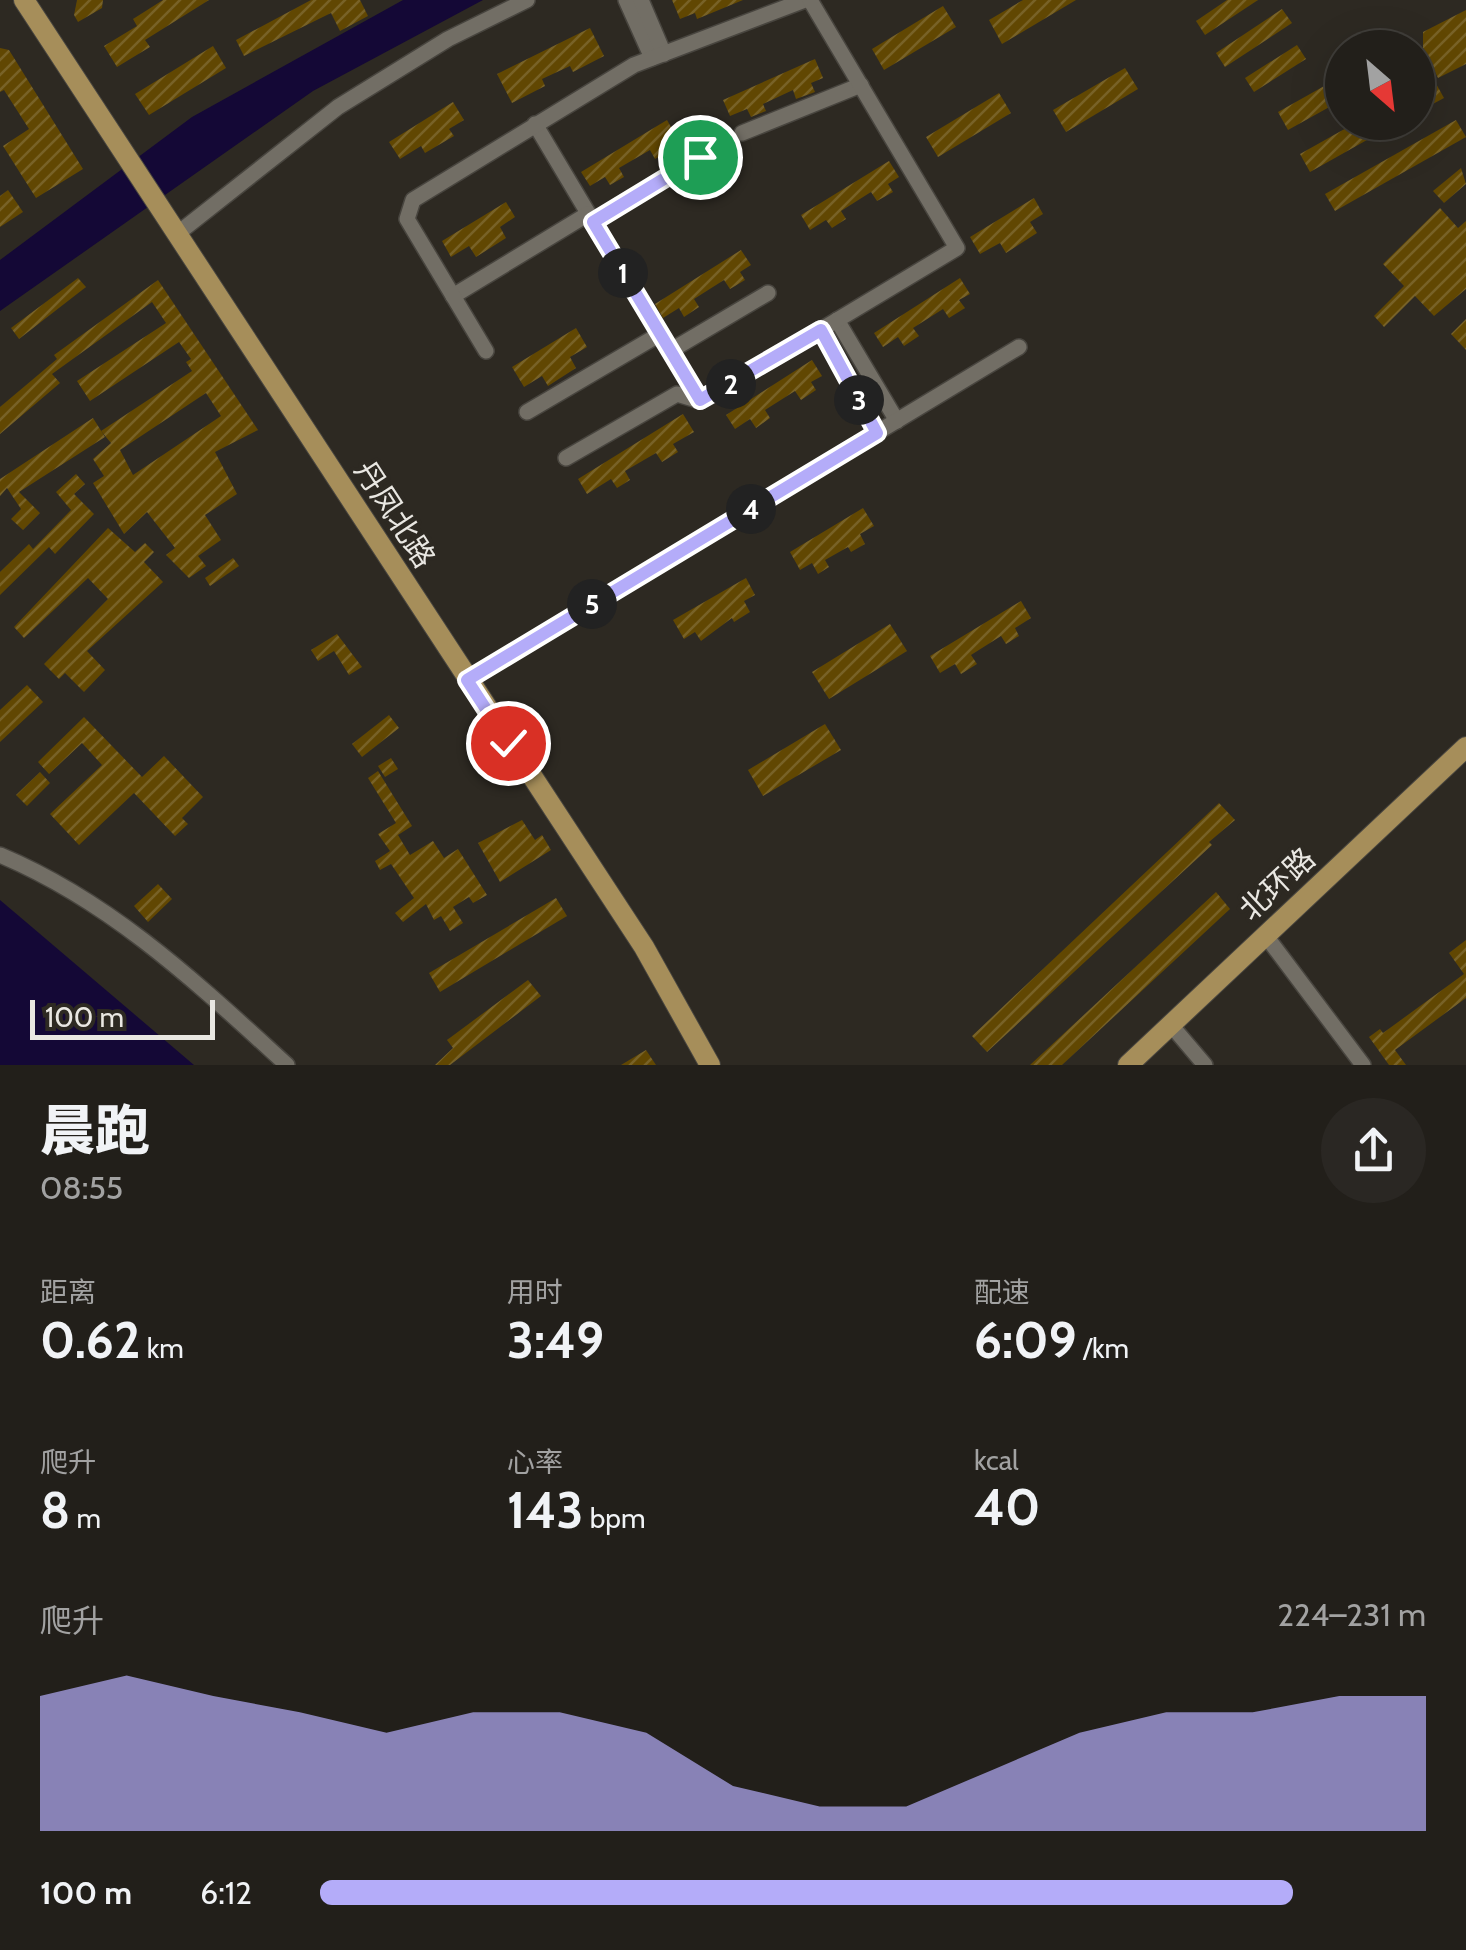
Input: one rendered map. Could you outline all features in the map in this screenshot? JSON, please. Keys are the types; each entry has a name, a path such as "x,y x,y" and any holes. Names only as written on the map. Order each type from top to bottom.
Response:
{"main road":[{"name":"丹凤北路","path":"24,0 644,948 710,1065"},
{"name":"北环路","path":"1128,1065 1466,747"}],"street":[{"path":"177,234 338,106 448,39 527,0"},
{"path":"626,0 658,56"},
{"path":"641,0 658,56"},
{"path":"486,351 407,219 408,208 422,192 658,56 807,0 957,248 700,400 678,394 566,458"},
{"path":"742,133 861,86"},
{"path":"534,124 700,400"},
{"path":"453,296 700,157"},
{"path":"670,351 768,293"},
{"path":"837,320 897,421"},
{"path":"821,330 877,433"},
{"path":"528,412 660,334"},
{"path":"467,680 1020,347"},
{"path":"0,855 102,907 179,967 287,1065"},
{"path":"1266,936 1364,1065"},
{"path":"1171,1025 1206,1065"}],"shaded area":[{"path":"403,0 483,0 313,91 0,311 0,260 192,117"},
{"path":"0,900 26,922 194,1065 0,1065"}],"building":[{"path":"77,0 103,0 102,8 78,22 74,15"},
{"path":"163,0 209,0 145,40 150,47 117,67 104,46 137,26 133,19"},
{"path":"311,0 360,0 368,16 340,31 331,13 244,56 236,40"},
{"path":"672,0 743,0 697,19 695,13 680,19"},
{"path":"1023,0 1076,0 1002,44 989,20"},
{"path":"1227,0 1258,0 1205,35 1196,21"},
{"path":"943,6 956,27 884,70 872,49"},
{"path":"1282,9 1292,23 1225,67 1216,53"},
{"path":"1466,10 1466,64 1438,78 1435,30 1427,30"},
{"path":"590,28 604,56 573,72 570,66 542,79 545,86 512,103 497,74"},
{"path":"1297,45 1306,59 1254,92 1245,78"},
{"path":"213,46 226,68 149,115 135,94"},
{"path":"0,48 9,50 83,169 36,198 3,146 29,129 4,90 0,92"},
{"path":"815,59 823,78 811,83 815,92 796,99 793,90 763,104 766,111 751,117 747,109 730,116 723,100"},
{"path":"1125,68 1138,89 1066,132 1053,110"},
{"path":"1435,82 1444,98 1435,103"},
{"path":"1325,86 1325,109 1288,130 1278,112"},
{"path":"999,93 1011,113 938,157 926,137"},
{"path":"453,102 464,120 449,129 454,136 425,153 421,146 400,159 389,142"},
{"path":"667,120 675,134 663,141 668,151 655,159 650,150 619,168 624,177 610,185 605,177 590,186 581,172"},
{"path":"1456,120 1466,137 1335,211 1325,194 1421,140 1435,140 1435,132"},
{"path":"1325,140 1367,140 1310,172 1300,154"},
{"path":"889,161 899,177 888,184 893,192 877,201 871,192 841,211 846,219 832,228 826,220 810,230 801,215"},
{"path":"1461,168 1466,184 1444,203 1433,191"},
{"path":"8,190 23,212 0,227 0,196"},
{"path":"1034,198 1043,214 1030,222 1037,233 1006,253 1000,243 980,254 970,237"},
{"path":"506,202 515,217 500,227 506,238 476,257 469,246 451,257 442,241"},
{"path":"1440,208 1458,228 1466,221 1466,289 1434,316 1415,296 1384,327 1374,316 1404,286 1383,264"},
{"path":"741,250 751,265 740,272 745,280 730,289 724,280 694,299 699,307 684,317 679,308 663,318 655,304"},
{"path":"78,278 86,287 19,339 11,328"},
{"path":"960,278 970,294 959,300 965,308 949,318 943,309 913,328 919,336 904,346 898,337 883,347 874,333"},
{"path":"158,280 258,430 215,452 237,494 205,515 221,540 198,556 206,566 189,578 166,555 175,548 147,512 124,534 93,483 104,476 93,459 111,443 101,431 192,371 186,362 191,359 179,342 90,401 77,381 166,323 152,302 52,374 60,383 0,434 0,407 57,359 54,355","holes":["206,393 221,416 133,475 120,450"]},
{"path":"1466,319 1466,350 1451,334"},
{"path":"576,328 587,347 570,357 576,368 548,386 542,376 524,387 512,367"},
{"path":"812,360 822,376 811,382 816,390 801,400 795,391 765,410 770,418 756,428 750,419 735,429 726,415"},
{"path":"683,414 694,432 673,444 678,452 662,462 656,453 625,471 630,480 617,488 611,479 587,494 578,479"},
{"path":"93,418 105,437 19,492 40,513 23,530 11,519 21,509 7,488 0,496 0,479"},
{"path":"76,474 85,484 74,494 94,514 55,554 49,547 0,595 0,572 29,544 33,549 71,510 56,492"},
{"path":"863,508 874,526 860,534 865,544 851,552 848,547 825,560 829,567 818,574 812,563 800,570 790,552"},
{"path":"108,528 135,552 145,543 154,552 144,562 163,582 87,651 105,670 84,692 65,673 59,679 44,664 108,599 88,578 24,638 14,627"},
{"path":"233,558 239,566 210,586 205,578"},
{"path":"746,578 755,595 744,601 750,612 734,622 732,618 701,641 695,632 684,639 673,620"},
{"path":"1021,601 1031,618 1015,628 1019,636 1006,644 1001,636 971,655 977,664 961,674 955,664 940,673 930,656"},
{"path":"890,624 907,651 829,699 812,672"},
{"path":"337,634 362,667 349,675 334,651 318,661 311,650"},
{"path":"27,685 43,702 0,742 0,710"},
{"path":"389,715 399,728 362,757 352,744"},
{"path":"84,717 142,777 164,756 203,797 182,818 188,824 175,836 134,793 79,845 50,814 102,765 82,743 49,774 38,762"},
{"path":"825,724 841,750 763,796 748,770"},
{"path":"391,758 398,769 385,777 378,766"},
{"path":"378,771 412,826 398,835 410,855 433,841 444,858 458,849 487,895 473,903 469,897 453,907 463,923 450,931 441,916 434,920 426,904 403,922 395,913 414,898 391,864 380,870 375,861 390,851 378,834 396,823 368,778"},
{"path":"40,772 50,783 27,806 16,795"},
{"path":"1219,803 1235,820 1209,842 1212,845 987,1052 972,1036"},
{"path":"522,820 535,840 542,835 551,850 500,882 478,843"},
{"path":"158,884 172,899 148,922 134,906"},
{"path":"1216,892 1230,909 1062,1065 1030,1065"},
{"path":"556,898 567,916 440,992 429,973"},
{"path":"1466,940 1466,998 1395,1050 1406,1065 1389,1065 1369,1037 1380,1029 1383,1033 1464,974 1449,953"},
{"path":"528,980 541,996 450,1065 435,1065 453,1048 447,1040"},
{"path":"646,1050 656,1065 621,1065"}],"route":[{"path":"508,743 467,680 877,433 821,330 700,400 593,222 700,157"}]}
